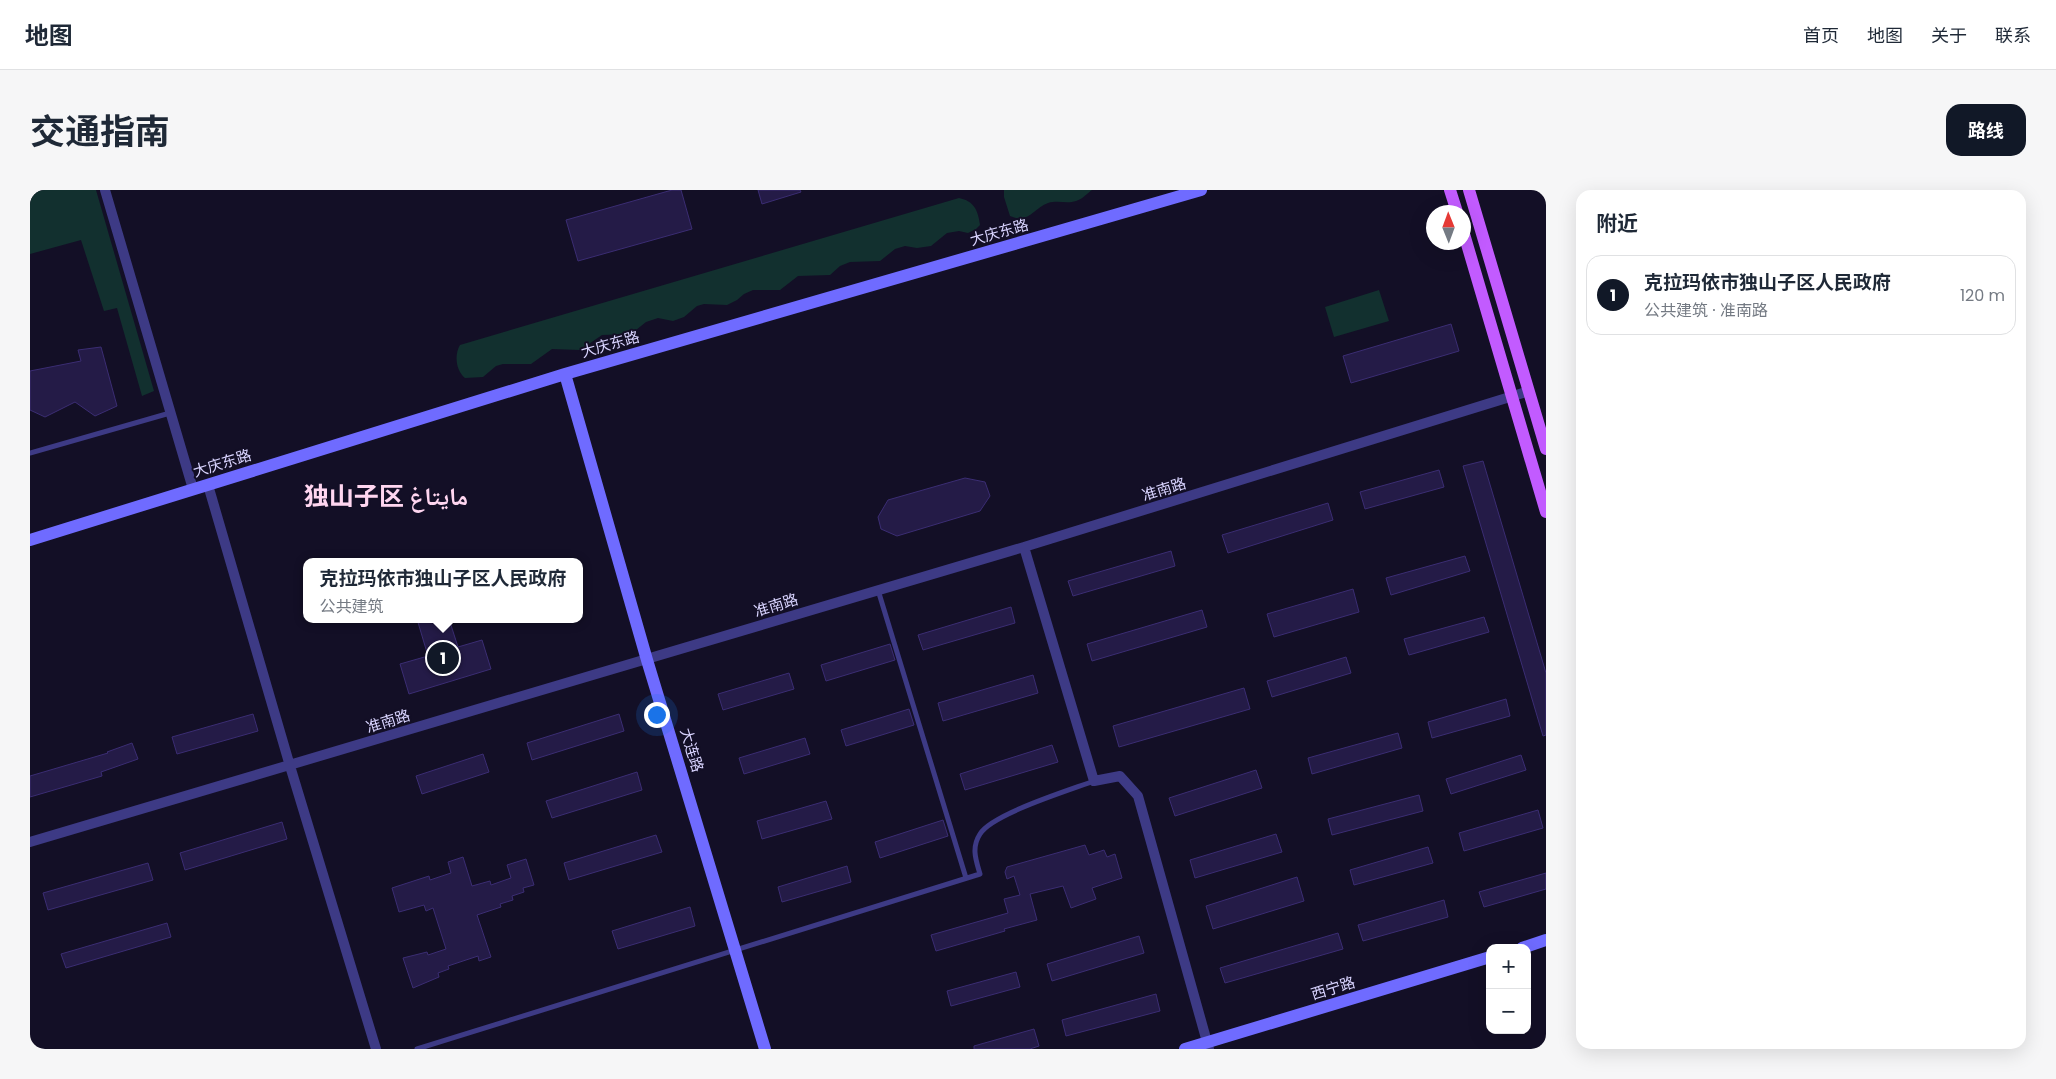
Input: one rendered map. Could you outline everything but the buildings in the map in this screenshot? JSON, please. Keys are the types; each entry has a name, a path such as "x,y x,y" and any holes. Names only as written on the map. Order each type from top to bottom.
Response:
{"main road":[{"name":"大庆东路","path":"30,540 565,374 1201,190"},
{"path":"1450,190 1455,205"},
{"path":"1469,190 1529,391 1543,430 1546,449"},
{"path":"1469,250 1546,512"},
{"name":"大连路","path":"565,374 648,660 765,1049"},
{"path":"1531,945 1546,940"},
{"name":"西宁路","path":"1185,1049 1208,1046 1486,958"}],"street":[{"path":"105,190 193,489"},
{"name":"准南路","path":"30,842 1024,547 1529,391"},
{"path":"208,485 290,766 376,1049"},
{"path":"1024,547 1094,781 1120,776 1138,796 1208,1046"}],"lane":[{"path":"30,453 170,412"},
{"path":"1523,436 1543,430"},
{"path":"878,590 966,878"},
{"path":"417,1049 980,874 974,851 980,833 1000,817 1094,781"}],"green space":[{"path":"30,190 96,190 154,391 142,396 117,308 104,311 81,240 30,254"},
{"path":"1004,190 1092,190 1083,198 1073,202 1048,203 1027,217 1017,218 1010,216 1004,197"},
{"path":"959,198 972,204 978,215 980,225 968,233 959,231 947,233 931,246 917,248 905,246 895,249 880,261 850,262 840,266 830,275 798,276 780,290 753,290 727,305 704,304 697,306 684,317 673,321 658,318 646,322 631,334 602,335 580,350 552,349 531,364 503,364 496,366 483,377 465,378 458,367 457,353 460,345"},
{"path":"1379,290 1389,321 1334,337 1325,307"}],"place":[{"name":"克拉玛依市独山子区人民政府","path":"443,658"}],"district":[{"name":"独山子区 مايتاغ","path":"386,496"}]}
